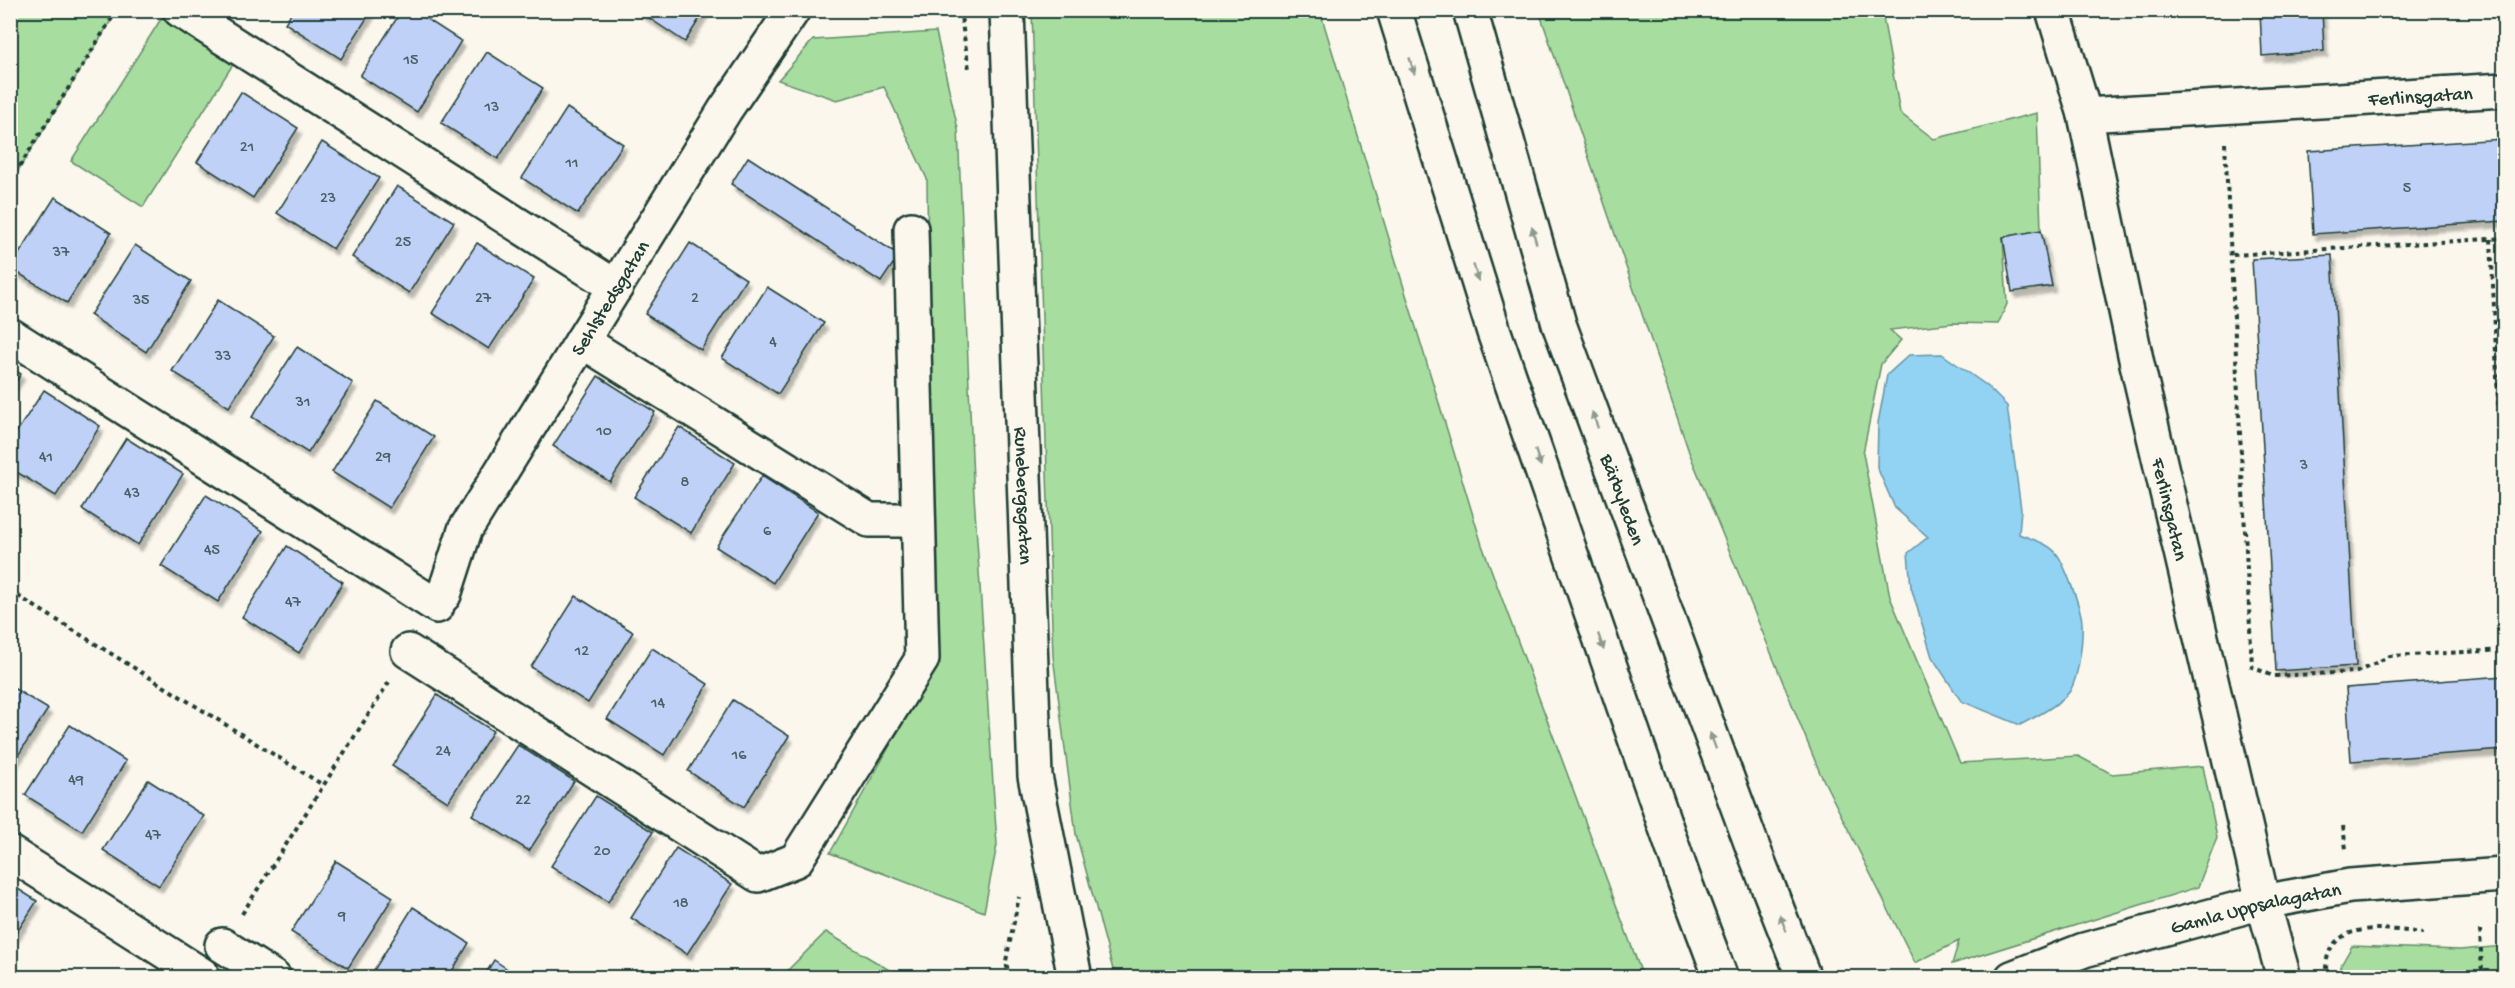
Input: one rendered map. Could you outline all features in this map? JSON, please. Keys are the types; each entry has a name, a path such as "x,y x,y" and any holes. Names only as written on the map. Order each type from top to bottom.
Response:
{"street":[{"path":"180,10 616,287"},
{"name":"Sehlstedsgatan","path":"10,335 440,601 465,530 725,110 793,10"},
{"name":"Runebergsgatan","path":"1007,10 1035,776 1075,978"},
{"path":"1394,10 1498,343 1683,877 1721,978"},
{"name":"Bärbyleden","path":"1470,10 1559,324 1749,837 1804,978"},
{"name":"Ferlinsgatan","path":"2053,10 2085,115 2137,364 2263,902 2284,978"},
{"name":"Ferlinsgatan","path":"2085,115 2505,90"},
{"path":"408,651 758,875 796,860 922,660 911,229"},
{"path":"582,341 869,520 918,520"},
{"path":"10,853 202,975"},
{"name":"Gamla Uppsalagatan","path":"2012,978 2084,950 2263,902 2350,886 2505,875"},
{"path":"222,945 274,978"}],"path":[{"path":"10,182 117,10"},
{"path":"2223,107 2252,666 2273,676 2357,672 2390,657 2505,650"},
{"path":"2232,255 2505,238"},
{"path":"2490,239 2505,534"},
{"path":"10,591 323,785"},
{"path":"222,945 408,651"},
{"path":"2325,978 2327,956 2337,941 2353,931 2378,928 2423,933"},
{"path":"2480,930 2482,974"},
{"path":"2452,978 2505,972"}],"green space":[{"path":"10,11 117,11 11,182"},
{"path":"166,11 242,50 143,207 71,161"},
{"path":"1032,11 1320,11 1482,545 1643,977 1115,977 1076,834 1053,656"},
{"path":"1539,11 1882,11 1900,113 1934,139 2037,113 2041,230 2003,237 2007,304 1998,324 1953,323 1890,330 1901,340 1881,364 1863,453 1890,597 1960,763 2078,756 2112,774 2203,766 2217,837 2198,887 1952,964 1959,941 1915,963 1820,773 1689,452"},
{"path":"936,32 958,129 973,480 997,845 984,912 830,853 932,670 927,179 884,87 837,100 778,80 813,40"},
{"path":"826,932 901,977 781,977"},
{"path":"2352,946 2460,950 2504,946 2504,977 2341,977 2340,967"}],"water":[{"path":"1942,354 1986,385 2007,406 2021,509 2019,534 2044,544 2056,553 2068,576 2081,617 2080,658 2070,691 2054,706 2020,725 1961,701 1932,657 1911,587 1908,553 1928,537 1895,508 1877,467 1878,423 1887,375 1909,355"}],"building":[{"path":"293,10 372,10 341,59 285,23"},
{"path":"402,10 413,10 461,41 417,112 360,76"},
{"path":"637,10 705,10 685,42"},
{"path":"2260,10 2322,10 2324,51 2262,56"},
{"path":"487,52 543,88 498,159 441,123"},
{"path":"241,92 298,128 253,198 197,162"},
{"path":"567,108 623,144 578,214 522,178"},
{"path":"2504,139 2504,221 2313,234 2308,151"},
{"path":"322,142 379,178 333,249 277,213"},
{"path":"748,157 899,255 881,282 731,184"},
{"path":"397,186 454,222 409,293 352,257"},
{"path":"55,197 111,233 67,303 10,268"},
{"path":"2041,230 2052,286 2012,292 2003,237"},
{"path":"477,243 534,279 489,349 432,313"},
{"path":"690,243 746,279 701,350 645,314"},
{"path":"135,245 191,281 146,352 90,315"},
{"path":"2332,255 2356,666 2276,671 2252,259"},
{"path":"767,287 824,323 778,394 722,358"},
{"path":"218,300 274,336 229,407 172,371"},
{"path":"297,347 353,383 308,453 252,417"},
{"path":"10,367 21,374 10,390"},
{"path":"598,376 655,412 610,482 553,446"},
{"path":"44,390 100,426 56,496 10,468 10,442"},
{"path":"377,401 434,437 389,508 332,472"},
{"path":"679,427 735,463 691,533 634,497"},
{"path":"126,438 183,474 138,545 82,509"},
{"path":"762,476 818,512 773,583 716,547"},
{"path":"206,495 263,531 218,602 161,566"},
{"path":"287,546 343,582 299,653 242,617"},
{"path":"576,596 633,632 588,703 531,667"},
{"path":"652,648 708,684 664,755 607,719"},
{"path":"2504,676 2504,750 2351,761 2346,688"},
{"path":"10,686 48,709 10,768"},
{"path":"437,695 493,731 448,802 392,766"},
{"path":"733,700 789,736 744,807 688,771"},
{"path":"70,725 126,761 82,831 25,795"},
{"path":"518,745 574,781 529,851 472,815"},
{"path":"148,780 204,816 159,886 103,850"},
{"path":"596,796 653,832 608,902 551,866"},
{"path":"676,848 732,884 687,954 631,918"},
{"path":"336,861 393,897 348,968 291,932"},
{"path":"10,884 37,901 10,943"},
{"path":"413,907 469,943 448,978 369,978"},
{"path":"494,960 521,978 483,978"}]}
